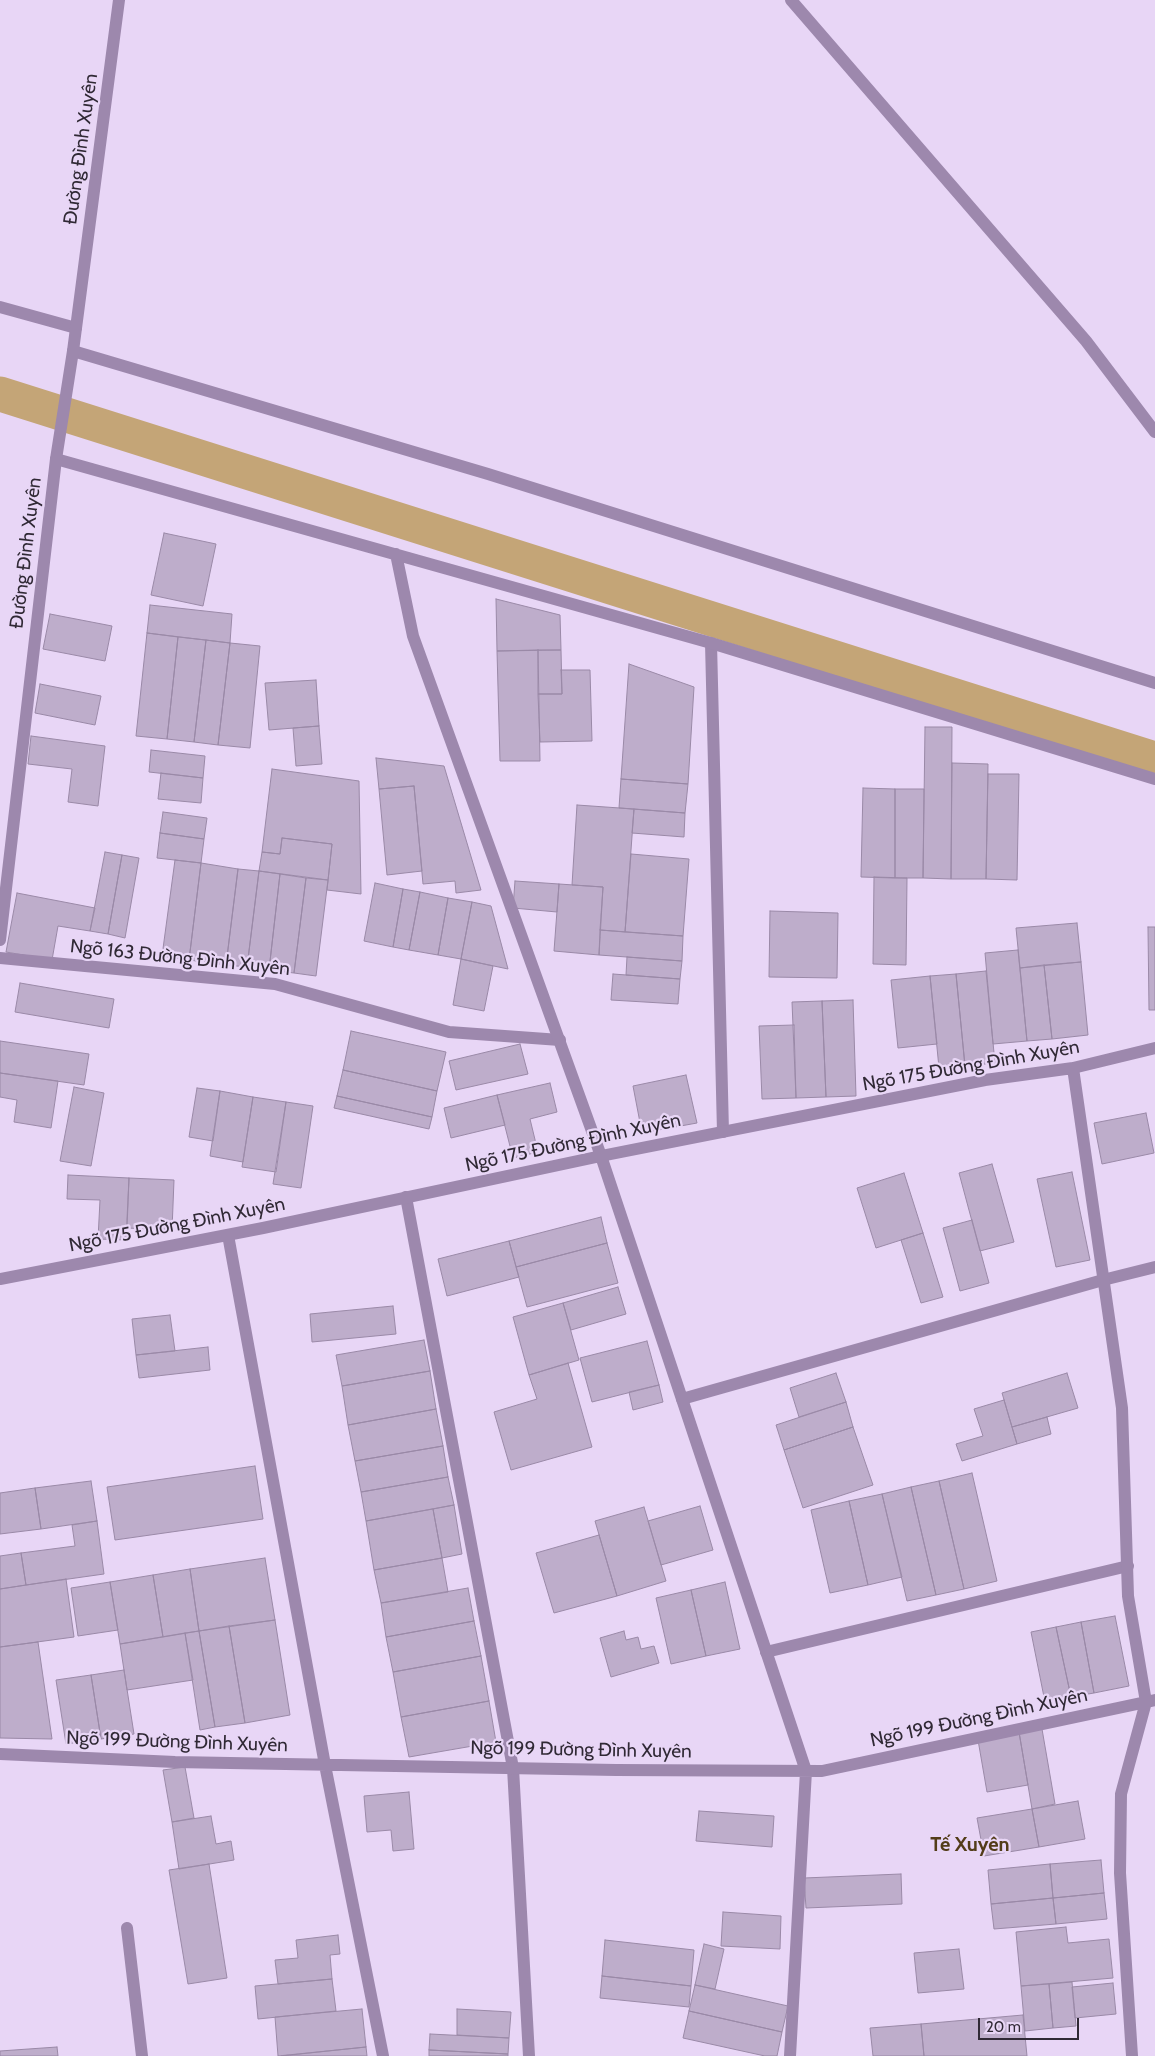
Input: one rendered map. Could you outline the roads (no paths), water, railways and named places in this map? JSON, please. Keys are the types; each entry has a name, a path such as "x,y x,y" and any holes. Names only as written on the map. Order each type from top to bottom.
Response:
{"street":[{"name":"Đường Đình Xuyên","path":"0,940 56,459 73,350 120,0"},
{"path":"791,0 1086,341 1155,432"},
{"path":"0,307 76,328"},
{"path":"73,350 488,474 1155,683"},
{"path":"56,459 712,643 1155,779"},
{"path":"396,554 413,636 601,1156 806,1771 790,2056"},
{"path":"712,643 723,1132"},
{"name":"Ngõ 163 Đường Đình Xuyên","path":"0,958 275,984 450,1032 560,1040"},
{"name":"Ngõ 175 Đường Đình Xuyên","path":"0,1279 228,1235 601,1156 985,1080 1072,1068 1155,1048"},
{"path":"1072,1068 1122,1408 1128,1596 1150,1701 1120,1794 1120,1874 1132,2056"},
{"path":"406,1198 513,1768 529,2056"},
{"path":"228,1235 325,1765 383,2056"},
{"path":"682,1399 1155,1267"},
{"path":"766,1652 1128,1566"},
{"name":"Ngõ 199 Đường Đình Xuyên","path":"0,1754 175,1762 822,1771 1150,1701"},
{"path":"127,1928 142,2056"}],"waterway":[{"path":"0,394 1155,759"}],"district":[{"name":"Tế Xuyên","path":"970,1845"}]}
